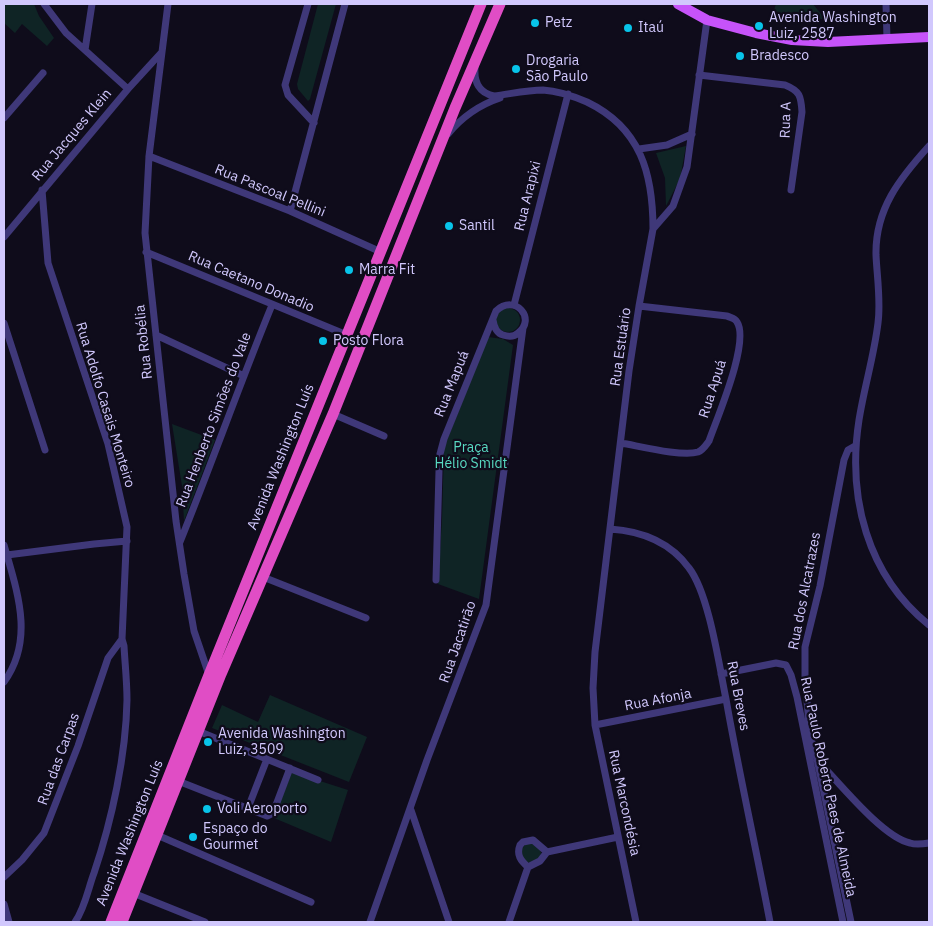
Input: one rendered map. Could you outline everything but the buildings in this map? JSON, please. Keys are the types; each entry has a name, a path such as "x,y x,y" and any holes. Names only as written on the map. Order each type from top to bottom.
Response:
{"highway":[{"name":"Avenida Washington Luís","path":"111,922 481,4"},
{"name":"Avenida Washington Luís","path":"122,922 198,731 333,414 441,143 500,4"},
{"path":"494,20 510,4"}],"main road":[{"path":"678,4 707,20 762,35 799,41 828,42 929,37"}],"street":[{"path":"44,4 66,33 128,89"},
{"path":"85,50 92,4"},
{"name":"Rua Robélia","path":"168,4 149,156 145,224 146,252 179,543 194,631 209,676"},
{"path":"308,4 285,85 288,95 314,123"},
{"path":"290,211 345,4"},
{"path":"886,4 887,39"},
{"path":"653,229 673,206 687,167 707,20"},
{"name":"Rua Jacques Klein","path":"4,236 128,89 162,52"},
{"path":"475,64 477,84 482,92 494,96 512,94"},
{"path":"4,118 43,73"},
{"name":"Rua A","path":"699,75 785,85 797,91 802,100 802,112 791,190"},
{"name":"Rua Estuário","path":"512,94 543,90 568,94 593,105 613,118 639,149 652,194 653,229 639,306 610,529 595,652 596,687"},
{"path":"441,143 454,127 479,106 512,94"},
{"name":"Rua Arapixi","path":"514,305 568,94"},
{"path":"639,149 667,145 692,134"},
{"name":"Rua dos Alcatrazes","path":"929,146 894,190 881,216 877,233 876,252 878,322 855,446 859,509 872,550 908,607 929,625"},
{"name":"Rua Pascoal Pellini","path":"149,156 290,211 381,252"},
{"name":"Rua Adolfo Casais Monteiro","path":"42,190 48,263 108,444 127,527 122,639 127,699 122,755 103,845 83,907 74,922"},
{"name":"Rua Caetano Donadio","path":"146,252 347,335"},
{"name":"Rua Henberto Simões do Vale","path":"179,543 208,474 272,304"},
{"path":"509,304 514,305 524,314 523,328 516,335 505,336 496,330 493,320 494,315 500,307 509,304"},
{"name":"Rua Apuá","path":"621,443 682,452 698,452 705,447 710,441 731,384 740,335 739,328 733,318 639,306"},
{"name":"Rua Mapuá","path":"436,580 440,454 444,439 493,320"},
{"path":"4,323 45,450"},
{"name":"Rua Jacatirão","path":"370,922 427,760 486,605 523,328"},
{"path":"156,335 244,376"},
{"path":"333,414 384,436"},
{"name":"Rua dos Alcatrazes","path":"851,922 817,759 810,735 804,664 805,647 820,586 844,460 848,450 855,446"},
{"name":"Rua Breves","path":"610,529 642,533 670,548 690,569 705,603 721,674 770,922"},
{"path":"7,554 85,544 127,541"},
{"path":"4,545 20,607 22,623 16,661 4,682"},
{"path":"263,577 366,618"},
{"name":"Rua das Carpas","path":"4,877 22,860 44,833 78,746 108,658 122,639"},
{"name":"Rua Paulo Roberto Paes de Almeida","path":"721,674 776,663 786,665 789,669 797,697 843,922"},
{"name":"Rua Marcondésia","path":"596,687 595,725 636,922"},
{"name":"Rua Afonja","path":"595,725 726,699"},
{"path":"198,731 318,780"},
{"path":"600,750 609,749"},
{"path":"248,808 267,759"},
{"path":"817,759 866,813 887,831 909,843 929,844"},
{"path":"178,781 271,816 290,768"},
{"path":"410,810 449,922"},
{"path":"157,835 311,902"},
{"path":"512,921 528,867 540,861 547,852 618,836"},
{"path":"528,867 518,854 520,845 523,842 533,840 547,852"},
{"path":"132,893 205,922"},
{"path":"4,904 9,922"}],"green space":[{"path":"4,4 34,4 39,16 54,38 47,46 22,24 15,33 4,23"},
{"path":"318,4 336,4 308,101 298,89 297,84"},
{"path":"776,4 813,4 825,19 790,18 773,13"},
{"path":"686,146 680,179 666,206 665,178 656,153"},
{"path":"508,308 516,312 520,320 516,328 508,332 500,328 496,320 500,312"},
{"name":"Praça Hélio Smidt","path":"488,337 503,339 513,345 479,599 438,584 444,448"},
{"path":"172,424 215,440 184,521 182,486"},
{"path":"270,695 367,737 349,782 212,728 222,705 258,722"},
{"path":"292,772 348,790 331,842 274,818"},
{"path":"531,843 538,846 541,853 538,860 531,863 524,860 521,853 524,846"}],"place":[{"name":"Petz","path":"535,23"},
{"name":"Avenida Washington Luiz, 2587","path":"759,26"},
{"name":"Itaú","path":"628,28"},
{"name":"Bradesco","path":"740,56"},
{"name":"Drogaria São Paulo","path":"516,69"},
{"name":"Santil","path":"449,226"},
{"name":"Marra Fit","path":"349,270"},
{"name":"Posto Flora","path":"323,341"},
{"name":"Avenida Washington Luiz, 3509","path":"208,742"},
{"name":"Voli Aeroporto","path":"207,809"},
{"name":"Espaço do Gourmet","path":"193,837"}]}
